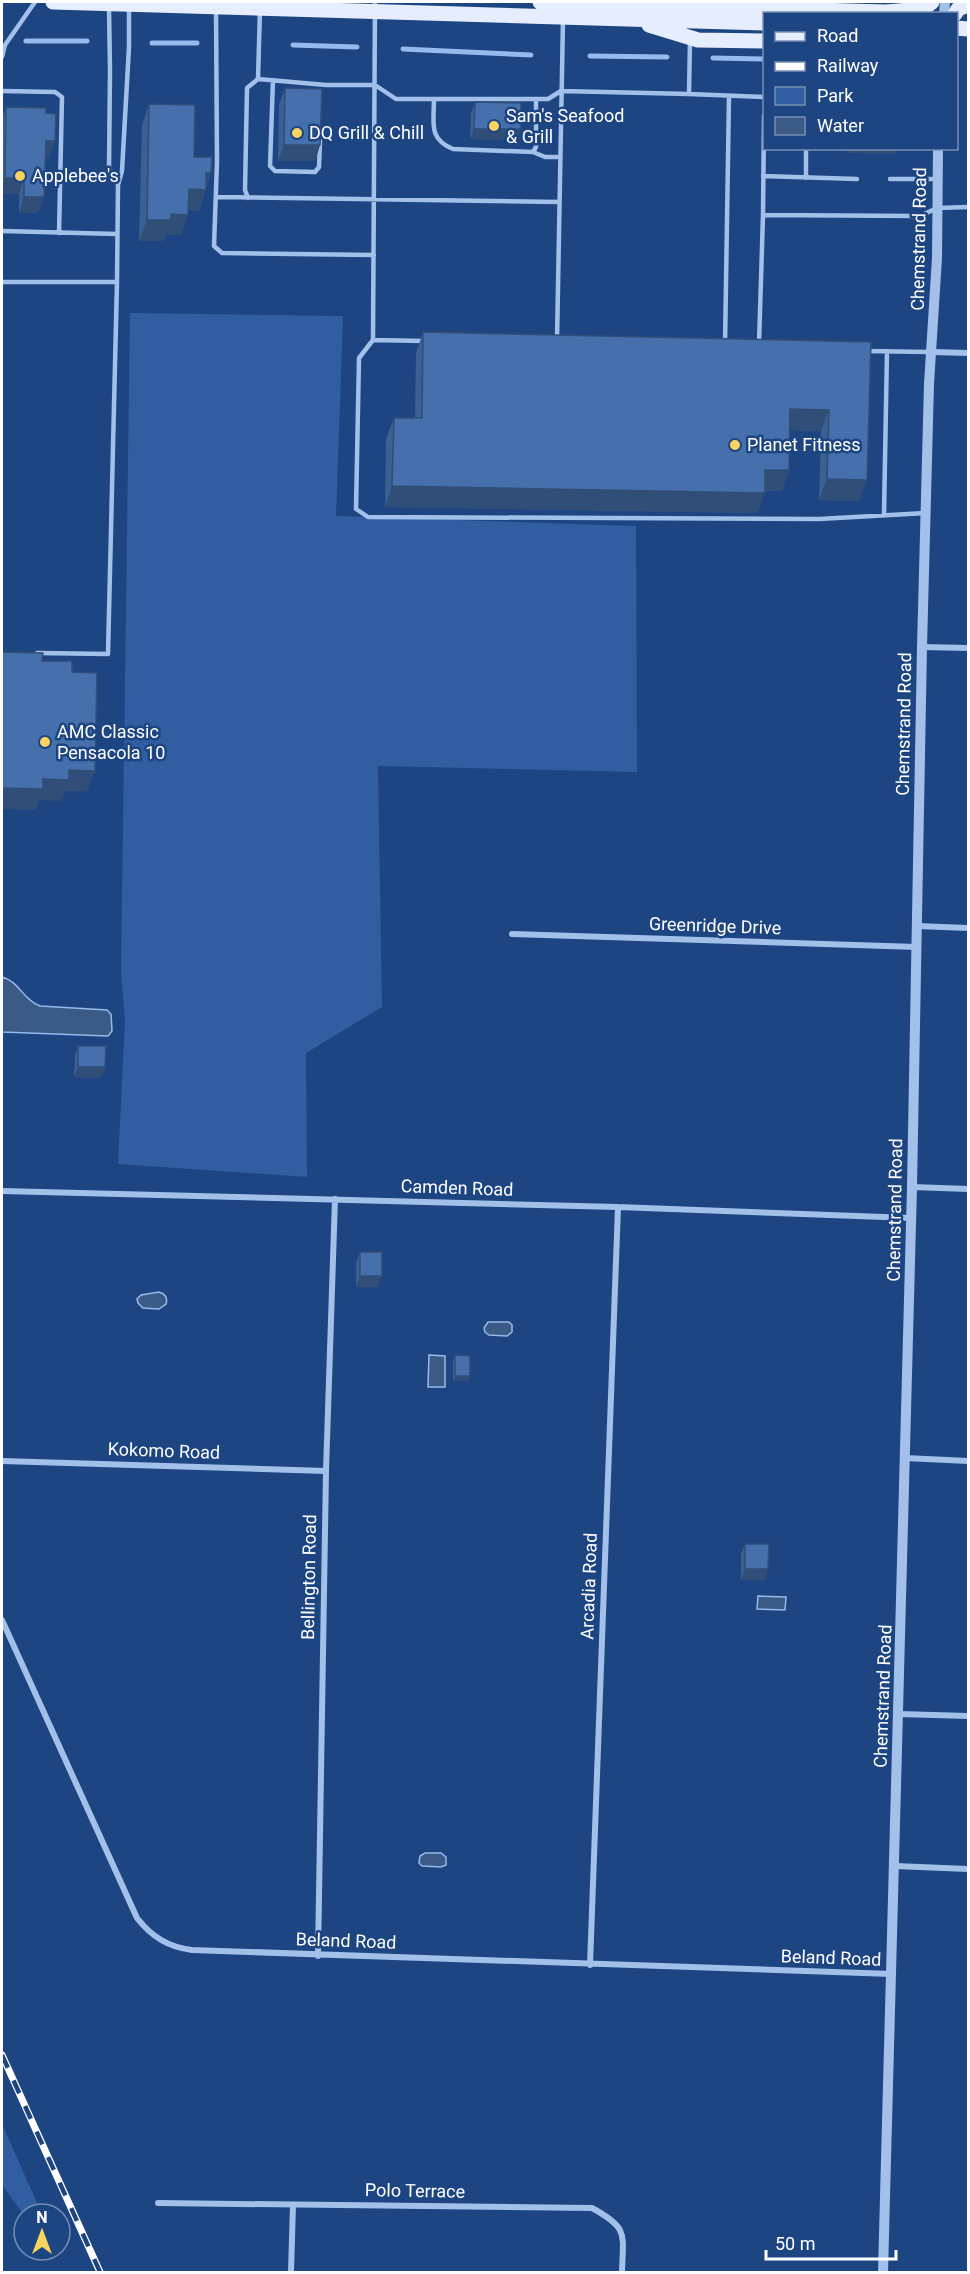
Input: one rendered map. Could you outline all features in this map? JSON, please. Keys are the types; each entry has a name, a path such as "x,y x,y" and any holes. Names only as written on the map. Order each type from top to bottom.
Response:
{"main road":[{"path":"53,2 260,8 563,6 886,12 923,9 932,2"},
{"path":"540,2 632,19 698,40 763,41"},
{"path":"956,12 969,5"},
{"path":"632,19 763,23"}],"street":[{"name":"Chemstrand Road","path":"884,2272 912,1187 922,646 929,384 937,258 938,150"},
{"path":"932,352 969,353"},
{"path":"922,646 969,648"},
{"path":"917,926 969,927"},
{"name":"Greenridge Drive","path":"512,934 917,947"},
{"path":"912,1187 969,1189"},
{"name":"Camden Road","path":"2,1191 618,1207 911,1218"},
{"name":"Bellington Road","path":"318,1956 326,1471 335,1199"},
{"name":"Arcadia Road","path":"590,1965 618,1207"},
{"path":"905,1458 969,1461"},
{"name":"Kokomo Road","path":"2,1461 326,1471"},
{"name":"Beland Road","path":"2,1620 137,1918 162,1942 180,1949 318,1956 892,1974"},
{"path":"899,1714 969,1716"},
{"path":"895,1866 969,1869"},
{"name":"Polo Terrace","path":"158,2203 592,2208 611,2218 623,2233 622,2272"},
{"path":"291,2272 293,2205"}],"lane":[{"path":"2,57 5,45 35,2"},
{"path":"108,3 109,169 117,185"},
{"path":"36,653 108,654 117,282 117,185 122,171 133,3"},
{"path":"216,6 214,246 222,253 374,255"},
{"path":"375,6 373,340 359,358 356,509 368,517 819,519 926,513"},
{"path":"563,6 556,344 568,344"},
{"path":"258,79 260,8"},
{"path":"689,94 690,38"},
{"path":"248,198 245,190 247,88 258,79 375,85 396,99 548,99 561,91 763,97"},
{"path":"273,80 270,165 275,171 315,172 320,167 320,132"},
{"path":"321,96 322,84"},
{"path":"2,91 55,92 62,97 60,232"},
{"path":"725,347 729,96"},
{"path":"434,99 434,135 441,144 453,149 533,152 546,157 560,157"},
{"path":"533,152 536,147 536,99"},
{"path":"764,150 759,348 769,348"},
{"path":"806,150 806,178"},
{"path":"763,176 857,178"},
{"path":"890,179 938,179"},
{"path":"216,197 559,202"},
{"path":"763,215 920,216 937,208 969,207"},
{"path":"2,231 117,234"},
{"path":"2,282 117,282"},
{"path":"373,340 434,341"},
{"path":"713,347 736,348"},
{"path":"856,350 932,352"},
{"path":"884,515 886,351"}],"green space":[{"path":"130,313 343,316 336,516 636,526 637,772 378,766 382,1007 306,1053 307,1177 118,1164 125,1020 121,973"},
{"path":"2,2124 37,2202 14,2202 2,2185"}],"water":[{"path":"2,977 13,982 29,999 40,1006 107,1010 111,1014 112,1031 108,1036 2,1032"},
{"path":"159,1292 167,1300 166,1304 159,1309 143,1308 138,1303 137,1299 141,1295"},
{"path":"488,1322 509,1322 512,1325 512,1332 507,1336 489,1335 484,1328"},
{"path":"429,1355 445,1356 445,1387 428,1387"},
{"path":"758,1596 786,1597 785,1610 757,1609"},
{"path":"425,1853 441,1853 446,1857 446,1865 422,1866 419,1863 420,1856"}],"building":[{"name":"DQ Grill & Chill","path":"285,88 322,89 320,145 284,145"},
{"path":"475,102 521,103 521,129 474,129"},
{"path":"149,104 195,105 194,157 212,157 211,173 206,173 206,190 189,189 188,215 171,214 171,220 147,220"},
{"name":"Applebee's","path":"6,107 46,108 46,113 56,114 55,141 46,141 44,197 24,197 24,178 5,178"},
{"path":"423,332 871,342 867,480 827,479 829,410 790,409 789,470 765,470 765,493 392,486 394,418 422,418"},
{"name":"AMC Classic Pensacola 10","path":"2,652 43,653 42,661 72,661 72,672 97,673 95,771 69,770 69,780 43,779 43,789 2,788"},
{"path":"78,1046 106,1046 105,1067 78,1067"},
{"path":"360,1252 382,1252 382,1276 360,1276"},
{"path":"455,1355 470,1356 470,1376 455,1376"},
{"path":"745,1544 769,1544 768,1569 745,1569"}],"waterway":[{"path":"26,41 87,41"},
{"path":"152,43 197,43"},
{"path":"293,45 357,47"},
{"path":"403,49 531,55"},
{"path":"590,56 667,57"},
{"path":"713,58 763,59"}],"railway":[{"path":"2,2055 100,2272"}],"place":[{"name":"Sam's Seafood & Grill","path":"494,126"},
{"name":"DQ Grill & Chill","path":"297,133"},
{"name":"Applebee's","path":"20,176"},
{"name":"Planet Fitness","path":"735,445"},
{"name":"AMC Classic Pensacola 10","path":"45,742"}]}
